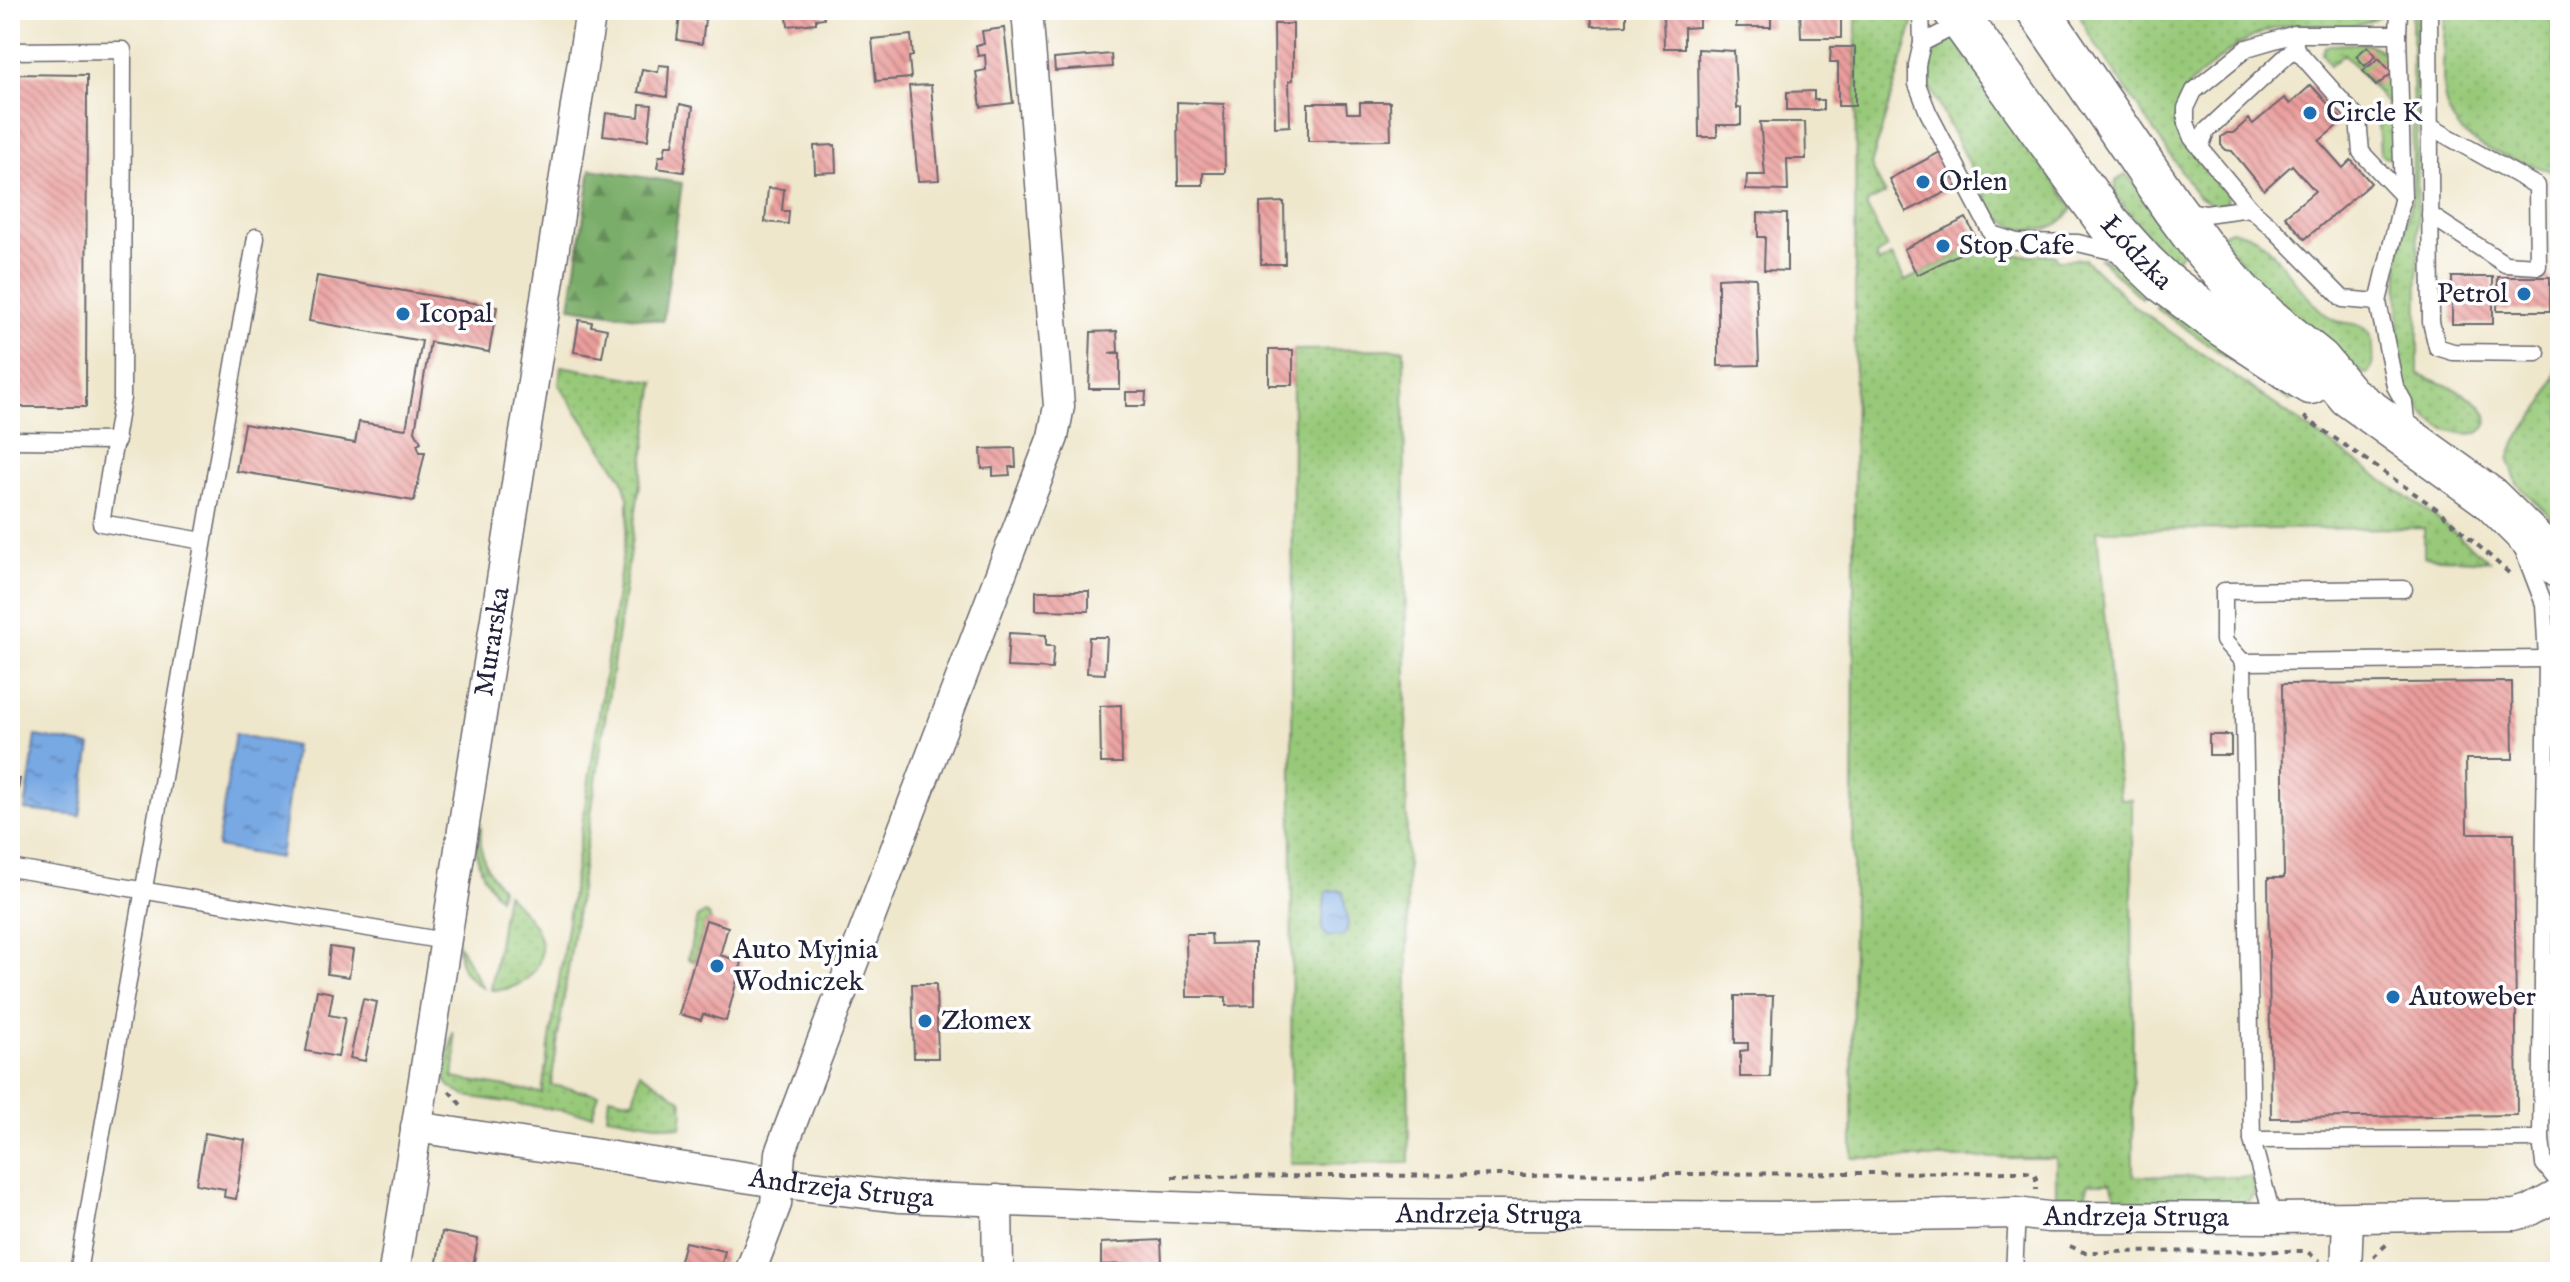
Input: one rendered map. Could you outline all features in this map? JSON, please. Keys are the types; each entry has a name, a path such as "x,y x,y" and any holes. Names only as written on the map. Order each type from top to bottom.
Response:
{"main road":[{"path":"1971,22 2031,10"},
{"name":"Łódzka","path":"2038,10 2173,208 2240,292 2319,360 2349,396 2490,498 2512,519 2552,586"},
{"name":"Łódzka","path":"1971,22 2109,224 2144,263 2164,282 2222,325 2303,380 2349,396"}],"street":[{"name":"Murarska","path":"394,1272 591,10"},
{"path":"750,1272 776,1204 780,1153 1053,437 1059,406 1027,10"},
{"name":"Andrzeja Struga","path":"416,1127 777,1182 901,1197 1359,1214 1788,1217 2017,1213 2036,1216 2348,1218 2515,1215 2560,1194"},
{"path":"997,1200 998,1272"},
{"path":"2346,1272 2348,1218"}],"lane":[{"path":"1921,10 1922,43 1917,84 1928,112 1992,234 2017,242 2096,246 2144,263"},
{"path":"2399,10 2403,196 2378,302 2395,386 2404,402 2408,438"},
{"path":"2429,10 2431,322 2437,347 2453,352 2537,353"},
{"path":"1922,43 1971,22"},
{"path":"2378,302 2343,299 2250,208 2192,138 2186,123 2186,108 2194,91 2247,48 2295,41 2398,34"},
{"path":"2200,148 2206,131 2295,41"},
{"path":"2295,41 2358,119 2361,152 2403,196"},
{"path":"10,51 123,50 122,398 101,523 203,541"},
{"path":"2429,126 2537,186 2538,266 2505,264 2430,215"},
{"path":"2173,208 2206,214 2250,208"},
{"path":"78,1272 256,237"},
{"path":"10,440 117,441"},
{"path":"2552,586 2547,659 2541,1139 2544,1164 2560,1184"},
{"path":"2273,1218 2252,1140 2243,662 2224,641 2224,591 2404,589"},
{"path":"2243,662 2547,659"},
{"path":"10,868 445,941"},
{"path":"2252,1140 2541,1139"},
{"path":"2529,1211 2560,1211"},
{"path":"2014,1272 2017,1213"}],"path":[{"path":"2294,410 2552,586"}],"green space":[{"path":"1856,10 1912,10 1913,24 1871,165 1885,194 1867,203 1887,248 1876,255 1879,263 1892,256 1905,281 1979,244 2005,255 2056,255 2057,260 2085,259 2135,307 2434,516 2489,561 2424,557 2424,528 2097,530 2120,799 2132,799 2133,1176 2253,1177 2255,1193 2245,1205 2122,1203 2111,1183 2089,1183 2078,1203 2056,1206 2056,1158 1852,1158"},
{"path":"2081,10 2385,10 2375,18 2352,26 2298,25 2265,31 2231,50 2187,88 2178,111 2180,124 2192,150 2228,194 2227,202 2222,206 2213,205 2198,196 2088,33 2081,19"},
{"path":"2412,10 2417,10 2418,374 2453,388 2479,404 2486,414 2487,423 2478,433 2465,434 2445,429 2430,420 2411,398 2400,370 2398,257 2413,194"},
{"path":"2445,10 2554,10 2554,115 2560,116 2560,164 2557,173 2491,151 2476,143 2453,120 2446,104 2443,84"},
{"path":"1953,37 2073,208 2056,225 2045,229 2022,229 2011,225 1992,210 1930,88 1932,58"},
{"path":"2366,43 2386,53 2393,62 2395,154 2389,157 2380,153 2378,124 2393,110 2344,54 2330,66 2322,53 2329,45"},
{"path":"591,169 682,183 663,321 570,307"},
{"path":"2126,174 2186,249 2171,265 2115,196 2116,181"},
{"path":"2231,230 2255,237 2267,246 2309,298 2327,315 2338,322 2361,326 2368,332 2373,353 2368,374 2362,373 2279,309 2219,235"},
{"path":"2099,258 2123,268 2148,290 2141,298"},
{"path":"2555,260 2560,281 2560,526 2517,484 2509,460 2516,441 2545,401 2556,373"},
{"path":"2162,300 2295,396 2290,401 2156,308"},
{"path":"1404,349 1409,1163 1291,1164 1293,350"},
{"path":"561,366 655,382 551,1085 599,1094 592,1115 465,1096 449,1086 445,1079 453,1032 456,1053 453,1078 542,1093 628,520 628,498 622,478 559,385"},
{"path":"478,825 481,827 484,860 501,888 499,898 479,864 476,845"},
{"path":"506,893 535,927 541,951 539,962 525,980 515,986 491,990"},
{"path":"705,913 711,921 706,921 694,961 688,959 697,917"},
{"path":"458,944 483,988 464,970"},
{"path":"640,1072 681,1100 681,1128 607,1116 609,1096 633,1101"}],"water":[{"path":"235,734 295,746 280,858 217,847"},
{"path":"36,736 91,746 80,816 25,810"},
{"path":"1329,891 1343,892 1348,926 1344,936 1327,937 1322,930 1325,896"}],"building":[{"path":"786,10 823,10 824,18 816,19 816,23 788,26"},
{"path":"1591,10 1626,10 1626,25 1592,26"},
{"path":"1663,10 1704,10 1704,14 1699,14 1699,27 1684,28 1684,48 1664,48"},
{"path":"1736,10 1771,10 1771,27 1736,27"},
{"path":"1800,10 1844,10 1841,38 1801,38"},
{"path":"680,16 705,19 702,44 677,40"},
{"path":"1274,24 1293,24 1290,126 1275,127"},
{"path":"1004,28 1013,103 981,107 976,72 986,70 985,55 978,56 976,45 984,44 982,31"},
{"path":"911,35 911,78 876,81 872,39"},
{"path":"2368,46 2376,56 2365,66 2356,56"},
{"path":"1831,47 1855,47 1855,106 1838,106 1838,62 1830,62"},
{"path":"1698,49 1734,51 1741,125 1717,125 1717,137 1699,137"},
{"path":"1111,54 1112,67 1055,71 1054,59"},
{"path":"2379,58 2392,73 2376,86 2363,71"},
{"path":"659,65 669,66 667,97 638,92 642,69 658,72"},
{"path":"10,74 87,75 86,407 10,407"},
{"path":"931,85 939,180 918,181 909,86"},
{"path":"2311,85 2343,121 2319,141 2343,168 2351,160 2371,183 2305,239 2285,216 2315,191 2292,165 2264,190 2232,151 2221,145 2221,137 2233,133 2249,119 2253,124 2284,98 2290,104"},
{"path":"1814,91 1814,100 1823,100 1823,110 1787,110 1787,92"},
{"path":"1177,102 1224,104 1225,173 1203,173 1203,185 1178,185"},
{"path":"1360,102 1390,102 1391,140 1308,141 1308,103 1346,103 1347,113 1360,113"},
{"path":"640,104 652,105 648,140 603,135 606,113 639,117"},
{"path":"680,104 693,107 684,172 657,168 659,156 664,156 666,145 673,145"},
{"path":"1760,122 1805,122 1806,159 1787,159 1788,191 1746,190 1747,175 1765,175"},
{"path":"835,145 836,172 815,173 814,146"},
{"name":"Orlen","path":"1940,152 1958,186 1906,212 1889,179"},
{"path":"768,188 784,189 782,211 789,211 788,224 765,222"},
{"path":"1284,202 1285,264 1261,264 1260,203"},
{"path":"1758,213 1787,214 1787,271 1764,270 1765,237 1758,237"},
{"name":"Stop Cafe","path":"1966,218 1979,244 1917,275 1904,249"},
{"path":"317,276 497,307 489,352 430,342 415,431 421,442 417,444 420,452 425,452 414,501 236,471 244,424 355,443 359,422 406,429 422,341 309,321"},
{"path":"2452,277 2493,277 2493,324 2452,324"},
{"name":"Petrol","path":"2498,277 2550,277 2550,311 2497,311"},
{"path":"1718,278 1756,278 1759,365 1718,366"},
{"path":"579,320 607,329 602,357 574,352"},
{"path":"1117,331 1118,352 1109,353 1120,353 1120,389 1089,389 1091,332"},
{"path":"1269,350 1293,350 1293,385 1269,385"},
{"path":"1126,392 1146,392 1145,406 1126,406"},
{"path":"1015,448 1016,467 1009,467 1010,475 993,476 993,468 982,469 981,449"},
{"path":"1036,591 1089,591 1089,611 1036,610"},
{"path":"1009,633 1046,635 1046,646 1054,646 1052,669 1007,667"},
{"path":"1089,637 1107,637 1105,674 1087,673"},
{"name":"Autoweber","path":"2512,682 2513,759 2466,759 2467,833 2514,833 2517,1115 2271,1118 2268,878 2284,878 2282,684"},
{"path":"1121,705 1122,763 1101,763 1100,706"},
{"path":"2209,735 2231,735 2231,755 2209,755"},
{"path":"10,778 20,779 14,813 10,812"},
{"name":"Auto Myjnia Wodniczek","path":"706,920 728,927 720,955 742,962 726,1021 703,1014 701,1020 679,1014"},
{"path":"1186,934 1211,934 1212,944 1255,943 1255,1005 1226,1006 1226,997 1187,997"},
{"path":"330,947 353,950 349,977 327,974"},
{"name":"Złomex","path":"912,984 936,984 938,1058 914,1058"},
{"path":"317,990 333,993 329,1015 345,1018 338,1057 306,1051"},
{"path":"1735,996 1773,996 1770,1077 1740,1077 1740,1051 1748,1050 1748,1043 1735,1043"},
{"path":"363,999 377,1002 365,1061 350,1058"},
{"path":"205,1133 245,1140 236,1199 224,1197 225,1189 196,1184"},
{"path":"442,1232 478,1239 472,1272 436,1268"},
{"path":"1161,1240 1162,1263 1101,1265 1101,1243"},
{"path":"685,1242 725,1251 720,1272 679,1264"}],"place":[{"name":"Circle K","path":"2310,113"},
{"name":"Orlen","path":"1923,182"},
{"name":"Stop Cafe","path":"1943,246"},
{"name":"Petrol","path":"2524,294"},
{"name":"Icopal","path":"403,314"},
{"name":"Auto Myjnia Wodniczek","path":"717,966"},
{"name":"Autoweber","path":"2393,997"},
{"name":"Złomex","path":"925,1021"}]}
